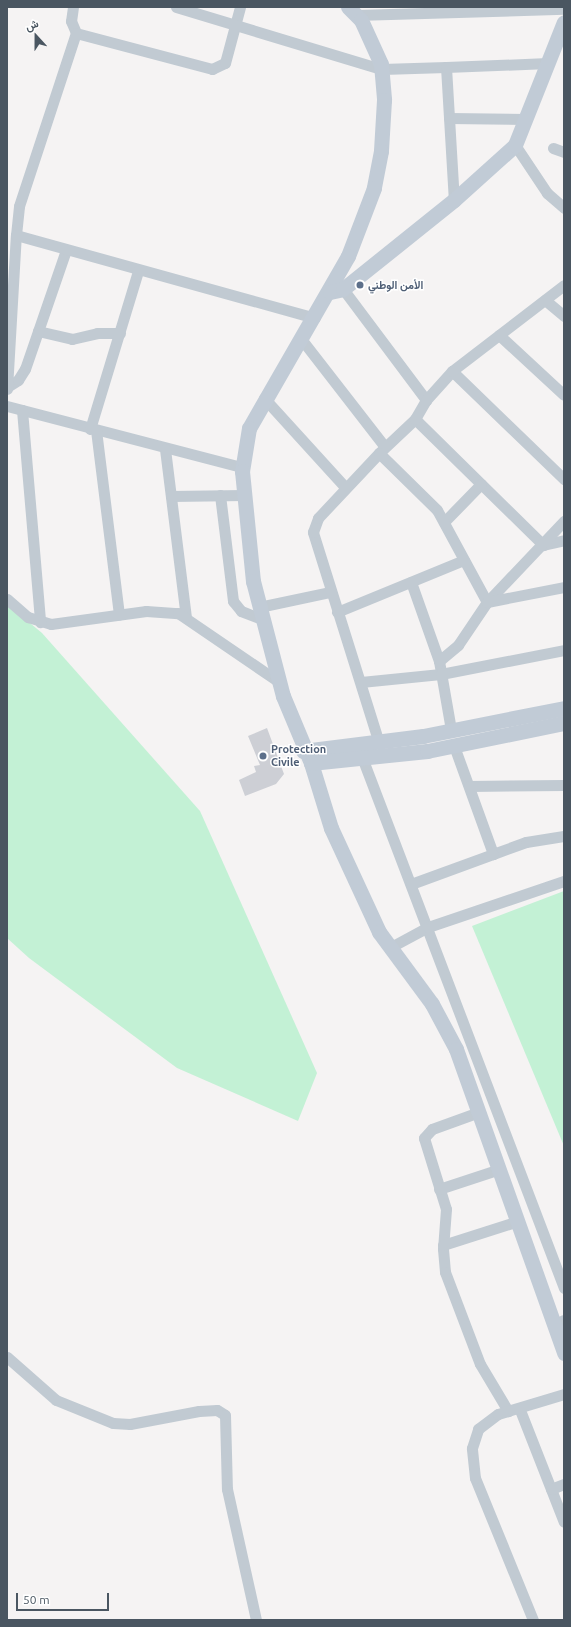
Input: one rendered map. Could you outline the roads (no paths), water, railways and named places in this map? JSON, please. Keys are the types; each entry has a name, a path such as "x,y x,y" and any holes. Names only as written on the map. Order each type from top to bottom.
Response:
{"main road":[{"path":"352,11 372,41 382,69 384,100 374,188 362,226 336,290 315,318 264,398 249,428 242,467 244,495 260,613 279,682 303,751 311,764 349,871 389,948 432,1004 465,1074 518,1221 559,1322 564,1353"},
{"path":"336,290 454,200 515,145 548,63 561,37 564,22"},
{"path":"303,751 378,743 423,736 564,708"},
{"path":"311,764 363,760 427,751 564,723"},
{"path":"423,736 427,751"}],"street":[{"path":"7,388 19,206 76,33 71,21 73,7"},
{"path":"176,7 382,69 548,63"},
{"path":"76,33 216,69 225,63 240,7"},
{"path":"352,11 564,9"},
{"path":"446,67 454,200"},
{"path":"449,118 526,119"},
{"path":"515,145 547,193 564,208"},
{"path":"553,148 564,152"},
{"path":"16,236 138,271 315,318"},
{"path":"7,388 23,374 66,250"},
{"path":"119,615 93,429 138,271"},
{"path":"378,743 361,682 330,592 313,528 345,487 415,419 426,400 452,371 564,285"},
{"path":"336,290 426,400"},
{"path":"545,300 564,316"},
{"path":"38,331 72,339 97,333 120,333"},
{"path":"499,335 564,395"},
{"path":"302,340 382,450 444,522 487,602"},
{"path":"452,371 564,479"},
{"path":"264,398 345,487"},
{"path":"7,406 165,449 242,467"},
{"path":"22,410 40,622"},
{"path":"415,419 543,545"},
{"path":"165,449 186,617"},
{"path":"444,522 481,484"},
{"path":"220,495 233,601 241,611 260,613 330,592"},
{"path":"171,496 244,495"},
{"path":"439,661 458,645 487,602 543,545 564,521"},
{"path":"543,545 564,540"},
{"path":"337,612 464,560"},
{"path":"410,582 439,661 452,730"},
{"path":"487,602 564,587"},
{"path":"7,599 28,617 40,622 63,623 119,615 169,611 186,617 279,682"},
{"path":"361,682 441,674 564,650"},
{"path":"454,746 493,854"},
{"path":"363,760 428,927 479,1068 564,1288"},
{"path":"469,786 564,785"},
{"path":"411,884 526,842 564,836"},
{"path":"389,948 428,927 564,880"},
{"path":"465,1074 479,1068"},
{"path":"478,1112 425,1134 447,1215 443,1245 445,1272 480,1364 508,1411"},
{"path":"439,1189 500,1169"},
{"path":"443,1245 518,1221"},
{"path":"7,1357 56,1400 112,1423 130,1424 198,1411 217,1410 225,1415 227,1489 256,1620"},
{"path":"533,1620 474,1478 470,1458 478,1429 498,1414 520,1410 564,1394"},
{"path":"520,1410 564,1522"},
{"path":"551,1489 564,1484"}],"place":[{"name":"الأمن الوطني","path":"360,285"},
{"name":"Protection Civile","path":"263,756"}]}
